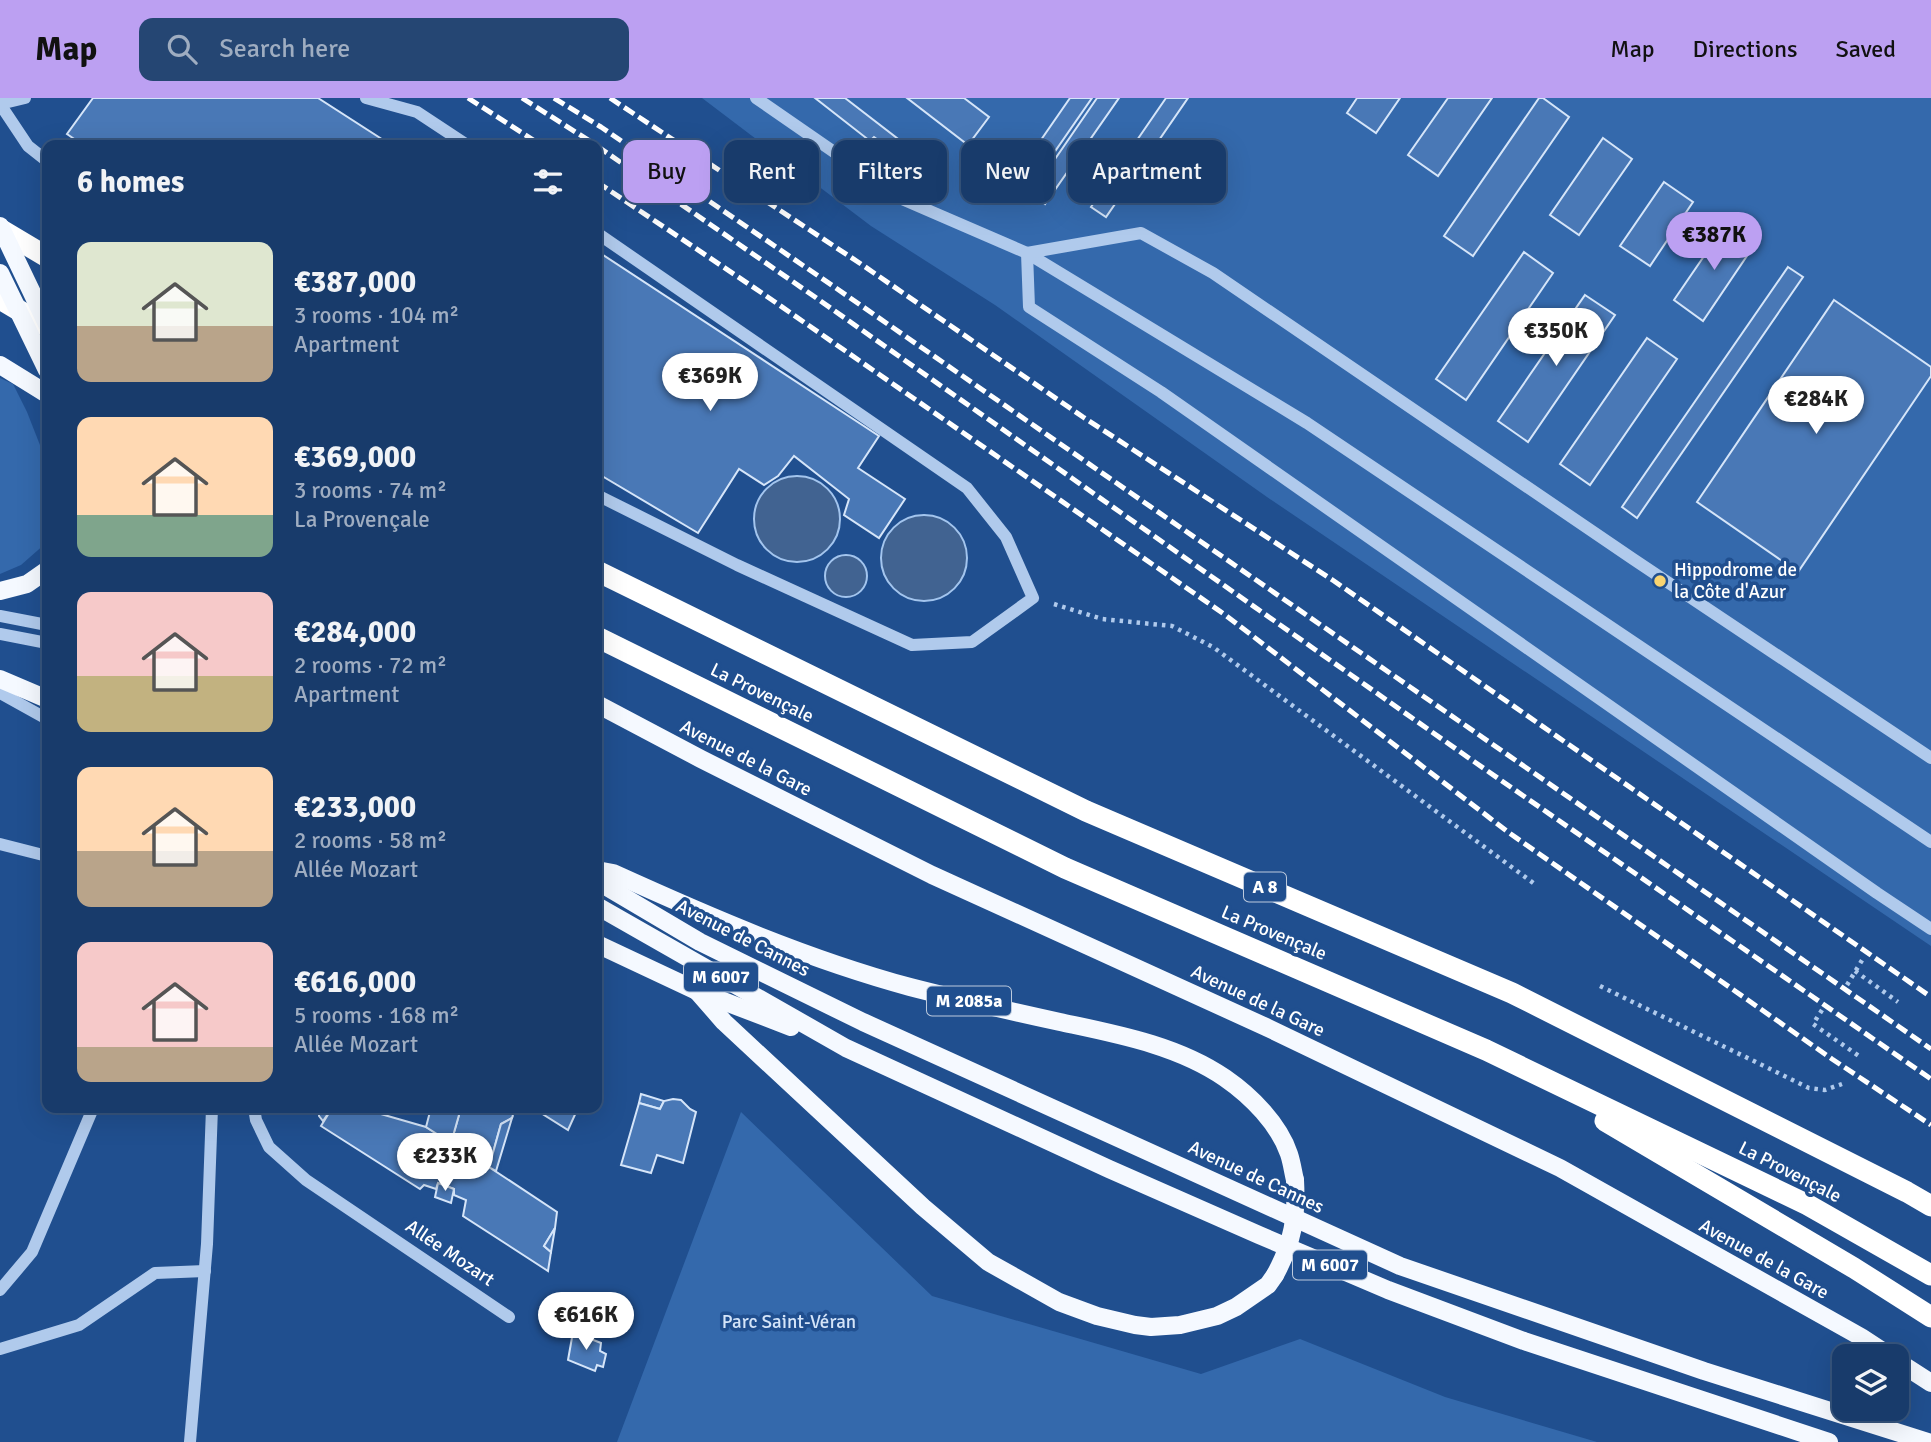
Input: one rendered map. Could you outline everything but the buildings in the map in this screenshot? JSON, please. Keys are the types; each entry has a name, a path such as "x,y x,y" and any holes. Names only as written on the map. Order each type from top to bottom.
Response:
{"highway":[{"path":"0,227 42,254"},
{"path":"0,299 42,323"},
{"name":"La Provençale","path":"602,573 1086,811 1512,993 1931,1206"},
{"name":"La Provençale","path":"602,639 1065,867 1486,1050 1808,1205 1931,1275"},
{"path":"1486,1050 1854,1268 1931,1317"}],"main road":[{"path":"0,227 42,315"},
{"path":"0,273 42,361"},
{"path":"0,365 42,391"},
{"path":"0,591 27,584 42,574"},
{"path":"0,679 42,697"},
{"name":"Avenue de la Gare","path":"602,707 932,875 1266,1027 1560,1168 1871,1344"},
{"name":"M 2085a","path":"602,871 612,873 742,931 820,960 909,986 1147,1043 1199,1063 1225,1078 1247,1096 1278,1132 1289,1154 1295,1180 1296,1202 1293,1235 1286,1255 1268,1285 1236,1307 1217,1316 1180,1325 1135,1325 1097,1316 1059,1302 988,1262 923,1207 724,1022 697,991 602,946"},
{"name":"Avenue de Cannes","path":"602,882 700,942 863,1022 1400,1266 1704,1371 1928,1442"},
{"name":"M 6007","path":"602,909 846,1048 1109,1169 1388,1290 1524,1341 1829,1442"},
{"path":"697,991 846,1048"},
{"path":"1909,1368 1931,1382"}],"street":[{"path":"25,98 0,104 28,146 42,157"},
{"path":"366,98 416,112 459,140"},
{"path":"756,98 902,199 1027,253 1307,423 1931,842"},
{"path":"1027,253 1140,233 1213,273 1931,758"},
{"path":"602,236 967,488 1006,537 1033,598 972,642 912,645 737,565 602,498"},
{"path":"1027,253 1029,307 1161,392 1931,929"},
{"path":"0,616 42,624"},
{"path":"0,634 42,642"},
{"path":"0,693 42,716"},
{"path":"0,844 42,855"},
{"path":"0,1290 32,1252 91,1113"},
{"path":"190,1442 205,1271 212,1113"},
{"name":"Allée Mozart","path":"255,1113 270,1147 306,1180 509,1317"},
{"path":"0,1349 79,1325 155,1273 205,1271"}],"path":[{"path":"1033,598 1102,619 1172,626 1213,647 1536,885"},
{"path":"1847,985 1864,957"},
{"path":"1855,971 1898,1002"},
{"path":"1600,986 1809,1088 1825,1090 1842,1084"},
{"path":"1822,1010 1813,1024 1859,1056"}],"green space":[{"name":"Hippodrome de la Côte d'Azur","path":"702,98 1931,98 1931,946 1267,497 995,305 871,226 841,203 947,203 947,140 833,140 833,197 819,187 819,140 757,140"},
{"path":"0,378 13,384 42,450 42,547 21,565 0,574"},
{"name":"Parc Saint-Véran","path":"741,1112 932,1296 1201,1374 1300,1339 1445,1397 1597,1442 617,1442"}],"shaded area":[{"path":"789,476 805,476 828,488 837,502 840,519 837,536 828,550 805,562 789,562 773,555 761,543 754,527 754,511 761,495 773,483"},
{"path":"916,515 932,515 955,527 964,541 967,558 964,575 955,589 932,601 916,601 900,594 888,582 881,566 881,550 888,534 900,522"},
{"path":"846,555 861,561 867,576 861,591 846,597 831,591 825,576 831,561"}],"railway":[{"path":"468,98 533,140"},
{"path":"522,98 588,140"},
{"path":"554,98 601,127 833,286 1931,1049"},
{"path":"610,98 861,264 1083,417 1334,581 1931,997"},
{"path":"602,149 1931,1079"},
{"path":"602,185 762,293 1224,614 1508,832 1832,1059 1931,1125"}],"place":[{"name":"Hippodrome de la Côte d'Azur","path":"1660,581"}]}
